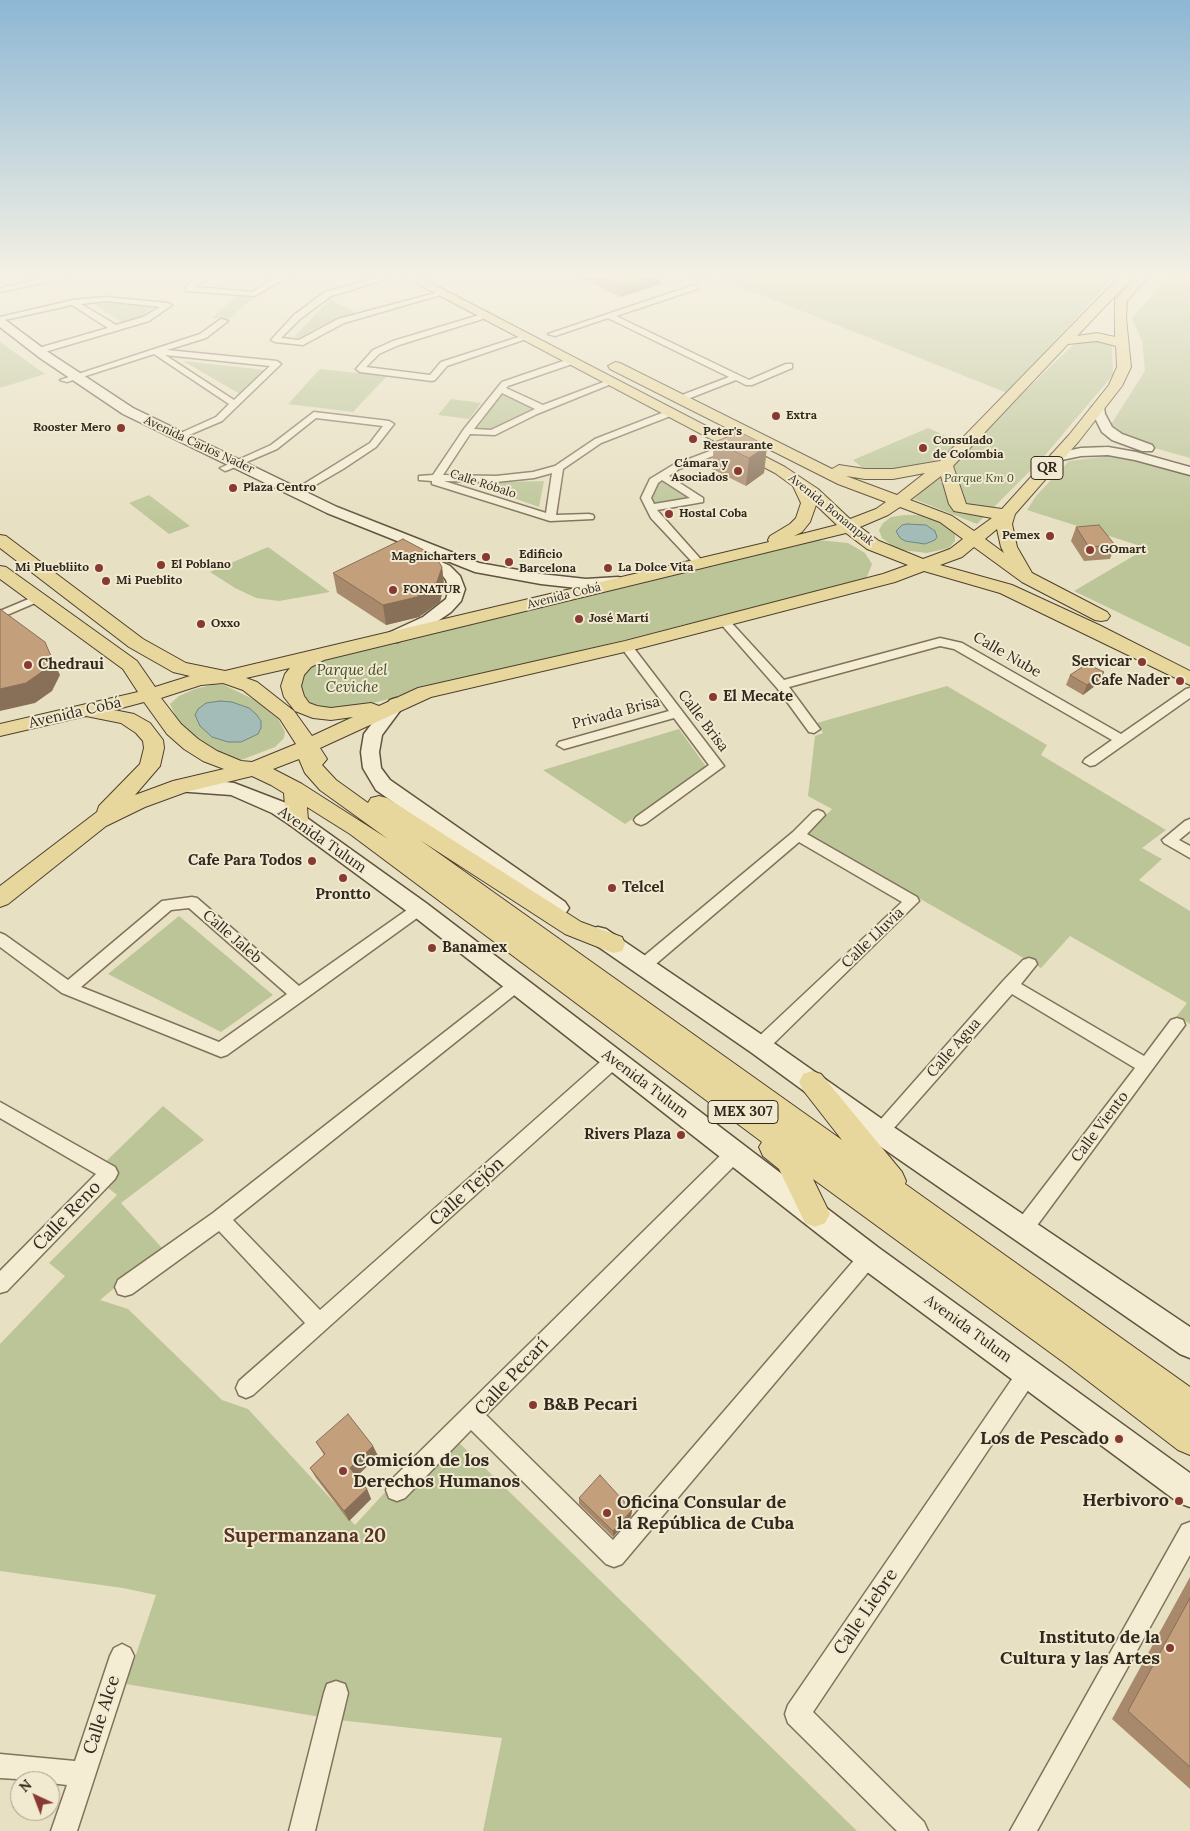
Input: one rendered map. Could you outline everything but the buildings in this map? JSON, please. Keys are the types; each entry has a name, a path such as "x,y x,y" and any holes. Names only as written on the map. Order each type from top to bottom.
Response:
{"main road":[{"name":"Avenida Bonampak","path":"567,358 734,445 806,487 873,545 925,566 1006,589 1100,624"},
{"name":"Avenida Cobá","path":"0,730 150,695 199,680 225,677 392,638 850,527 898,502 944,465 1047,358"},
{"name":"QR","path":"961,548 1006,513 1057,457 1115,386 1124,367 1123,358"},
{"name":"Avenida Bonampak","path":"602,359 844,480 946,519 957,526 961,538 961,548 1003,562 1100,624 1162,655 1190,679"},
{"path":"804,459 842,470 865,474 903,473 944,465 954,497 960,508 973,511 1006,513 1004,524 1009,548 1028,578"},
{"path":"754,550 786,535 804,520 809,503 806,487 825,493 840,490 845,486 844,480"},
{"path":"864,539 864,523 875,515 894,510 924,510"},
{"path":"818,536 837,538 852,543 869,555 873,564 872,572 866,579 840,591"},
{"path":"0,540 136,643 180,668 225,677 250,686 287,715 320,762 332,774 573,928 613,944"},
{"path":"899,556 926,558 961,548"},
{"path":"320,654 304,663 295,674 290,686 294,697 302,707 313,712 331,714 369,710 425,692 626,646 888,578 925,566 961,548"},
{"path":"0,571 130,665 138,674 150,695"},
{"path":"888,578 924,578 1006,589"},
{"name":"Avenida Bonampak","path":"1162,655 1190,661"},
{"path":"138,674 157,671 169,662"},
{"path":"98,821 137,802 181,786 254,769 309,746 425,692"},
{"name":"Avenida Tulum","path":"150,695 158,709 174,729 192,744 210,756 238,767 254,769 294,789 381,846 656,1050 1077,1353 1190,1438"},
{"path":"0,898 98,821 150,766 154,748 152,740 144,728 127,718 78,712"},
{"name":"MEX 307","path":"309,746 309,759 312,768 328,785 1190,1407"},
{"path":"294,789 297,820"},
{"path":"656,1050 680,1072 789,1160 815,1214"},
{"path":"812,1082 912,1206"}],"street":[{"name":"Avenida Carlos Nader","path":"40,358 128,411 179,436 335,521 446,569 454,579"},
{"name":"Avenida Carlos Nader","path":"44,358 50,365"},
{"path":"70,378 134,358"},
{"path":"165,358 235,404"},
{"path":"179,436 219,419 277,364 221,358"},
{"path":"370,358 360,369 432,378 444,364 462,358"},
{"path":"697,358 749,383 789,366"},
{"name":"Calle Róbalo","path":"436,478 467,431 505,384 572,361"},
{"path":"680,398 736,377"},
{"name":"Avenida Carlos Nader","path":"70,378 122,419 296,492 332,510 475,567 541,579 586,584 618,582"},
{"path":"467,431 492,433 543,408 612,382"},
{"path":"501,389 543,408"},
{"path":"1098,407 1102,422 1117,437"},
{"name":"Calle Róbalo","path":"589,516 550,518 422,478 496,479 534,475 558,468 598,441 670,413"},
{"path":"231,465 274,447 314,415 389,424 373,444 340,467 296,492"},
{"path":"1190,462 1117,437 1102,436 1094,441 1100,448 1108,451 1136,456 1190,471"},
{"path":"700,564 655,516 646,498 654,481 676,467 734,445"},
{"path":"1057,457 1081,452 1108,451"},
{"path":"550,518 558,468"},
{"path":"651,508 698,500 662,476"},
{"path":"392,638 429,620 445,609 453,600 457,589 454,579 468,577 474,572 475,567"},
{"path":"0,615 38,598"},
{"path":"724,621 781,685 814,729"},
{"name":"Calle Nube","path":"781,685 940,642 958,646 1121,740"},
{"name":"Calle Brisa","path":"626,646 717,766 641,820"},
{"path":"1090,762 1190,692"},
{"path":"396,704 373,734 370,752 372,768 383,785 544,899 644,965 812,1082 880,1132 1190,1344"},
{"name":"Privada Brisa","path":"564,745 678,713"},
{"name":"Avenida Tulum","path":"181,786 209,786 234,790 280,808 419,909 869,1257 1190,1492"},
{"path":"644,965 798,835 818,815"},
{"path":"1190,824 1169,840 1190,853"},
{"name":"Calle Lluvia","path":"760,1046 912,901 798,835"},
{"name":"Calle Jaleb","path":"68,989 167,905 192,902 298,995"},
{"path":"0,939 68,989 222,1050 419,909"},
{"name":"Calle Agua","path":"880,1132 1029,964"},
{"path":"125,1288 220,1219 516,985"},
{"path":"1009,985 1146,1066"},
{"name":"Calle Viento","path":"1023,1229 1177,1025"},
{"name":"Calle Tejón","path":"246,1388 614,1060"},
{"name":"Calle Reno","path":"0,1109 109,1173 0,1284"},
{"name":"Calle Pecarí","path":"735,1153 471,1415 614,1556 869,1257"},
{"path":"220,1219 319,1324"},
{"name":"Calle Liebre","path":"915,1831 796,1714 1028,1373"},
{"path":"397,1490 471,1415"},
{"path":"1023,1831 1190,1533"},
{"name":"Calle Alce","path":"64,1831 122,1656"},
{"path":"302,1831 336,1693"},
{"name":"Calle Alce","path":"0,1766 83,1774"}],"green space":[{"path":"0,358 23,358 45,374 0,388"},
{"path":"921,358 1039,358 1007,393"},
{"name":"Parque Km 0","path":"1059,358 1112,358 1113,375 1041,460 977,524 914,499"},
{"path":"1144,358 1190,358 1190,458 1126,440 1108,429 1145,371"},
{"path":"183,361 265,370 240,394"},
{"path":"320,369 387,376 353,412 288,404"},
{"path":"503,391 539,409 492,431 477,429"},
{"path":"451,399 481,403 469,419 438,415"},
{"path":"928,428 964,444 935,461 909,468 865,470 853,460"},
{"path":"1108,456 1139,459 1190,473 1190,647 1074,591 1147,548 1027,510 1036,496 1069,461"},
{"path":"661,478 694,499 654,505 649,498 656,482"},
{"path":"544,481 539,507 471,483"},
{"path":"149,495 190,526 169,534 129,503"},
{"path":"921,515 936,519 955,533 955,541 949,548 927,553 901,550 891,545 882,538 879,530 883,523 891,517"},
{"name":"Parque del Ceviche","path":"817,540 848,543 865,553 872,564 866,579 353,708 334,710 318,708 307,704 296,692 297,677 320,658"},
{"path":"268,547 330,592 279,601 256,598 235,588 210,572"},
{"path":"215,684 224,685 255,700 278,719 285,732 284,738 275,747 241,760 210,748 195,737 178,721 170,704 179,696 195,689"},
{"path":"947,686 1047,745 1041,755 1166,830 1142,848 1162,859 1139,880 1190,911 1190,1024 1177,1016 1187,1003 1070,936 1041,968 807,834 832,809 808,796 815,736 823,733 817,723"},
{"path":"679,729 707,768 625,824 543,770"},
{"path":"179,916 273,995 221,1032 108,974"},
{"path":"163,1106 204,1140 121,1203 162,1248 100,1300 128,1309 222,1400 248,1409 355,1525 444,1428 857,1831 483,1831 502,1738 338,1720 126,1684 156,1595 123,1588 0,1571 0,1344 65,1276 49,1263 117,1195 92,1175"}],"water":[{"path":"902,525 926,525 935,531 937,537 935,540 925,544 905,541 900,538 896,531"},
{"path":"232,702 249,708 256,714 261,721 261,728 258,734 241,742 228,742 212,737 200,726 195,715 198,709 206,703"}],"place":[{"name":"Extra","path":"776,416"},
{"name":"Rooster Mero","path":"121,428"},
{"name":"Peter's Restaurante","path":"693,439"},
{"name":"Consulado de Colombia","path":"923,448"},
{"name":"Cámara y Asociados","path":"738,471"},
{"name":"Plaza Centro","path":"233,488"},
{"name":"Hostal Coba","path":"669,514"},
{"name":"Pemex","path":"1050,536"},
{"name":"GOmart","path":"1090,550"},
{"name":"Magnicharters","path":"486,557"},
{"name":"Edificio Barcelona","path":"509,562"},
{"name":"El Poblano","path":"161,565"},
{"name":"Mi Pluebliito","path":"99,568"},
{"name":"La Dolce Vita","path":"608,568"},
{"name":"Mi Pueblito","path":"106,581"},
{"name":"FONATUR","path":"393,590"},
{"name":"José Martí","path":"579,619"},
{"name":"Oxxo","path":"201,624"},
{"name":"Servicar","path":"1142,662"},
{"name":"Chedraui","path":"28,665"},
{"name":"Cafe Nader","path":"1180,681"},
{"name":"El Mecate","path":"713,697"},
{"name":"Cafe Para Todos","path":"312,861"},
{"name":"Prontto","path":"343,878"},
{"name":"Telcel","path":"612,888"},
{"name":"Banamex","path":"432,948"},
{"name":"Rivers Plaza","path":"681,1135"},
{"name":"B&B Pecari","path":"533,1405"},
{"name":"Los de Pescado","path":"1119,1439"},
{"name":"Comicíon de los Derechos Humanos","path":"343,1471"},
{"name":"Herbivoro","path":"1179,1501"},
{"name":"Oficina Consular de la República de Cuba","path":"607,1513"},
{"name":"Instituto de la Cultura y las Artes","path":"1170,1648"}],"district":[{"name":"Supermanzana 20","path":"305,1537"}]}
